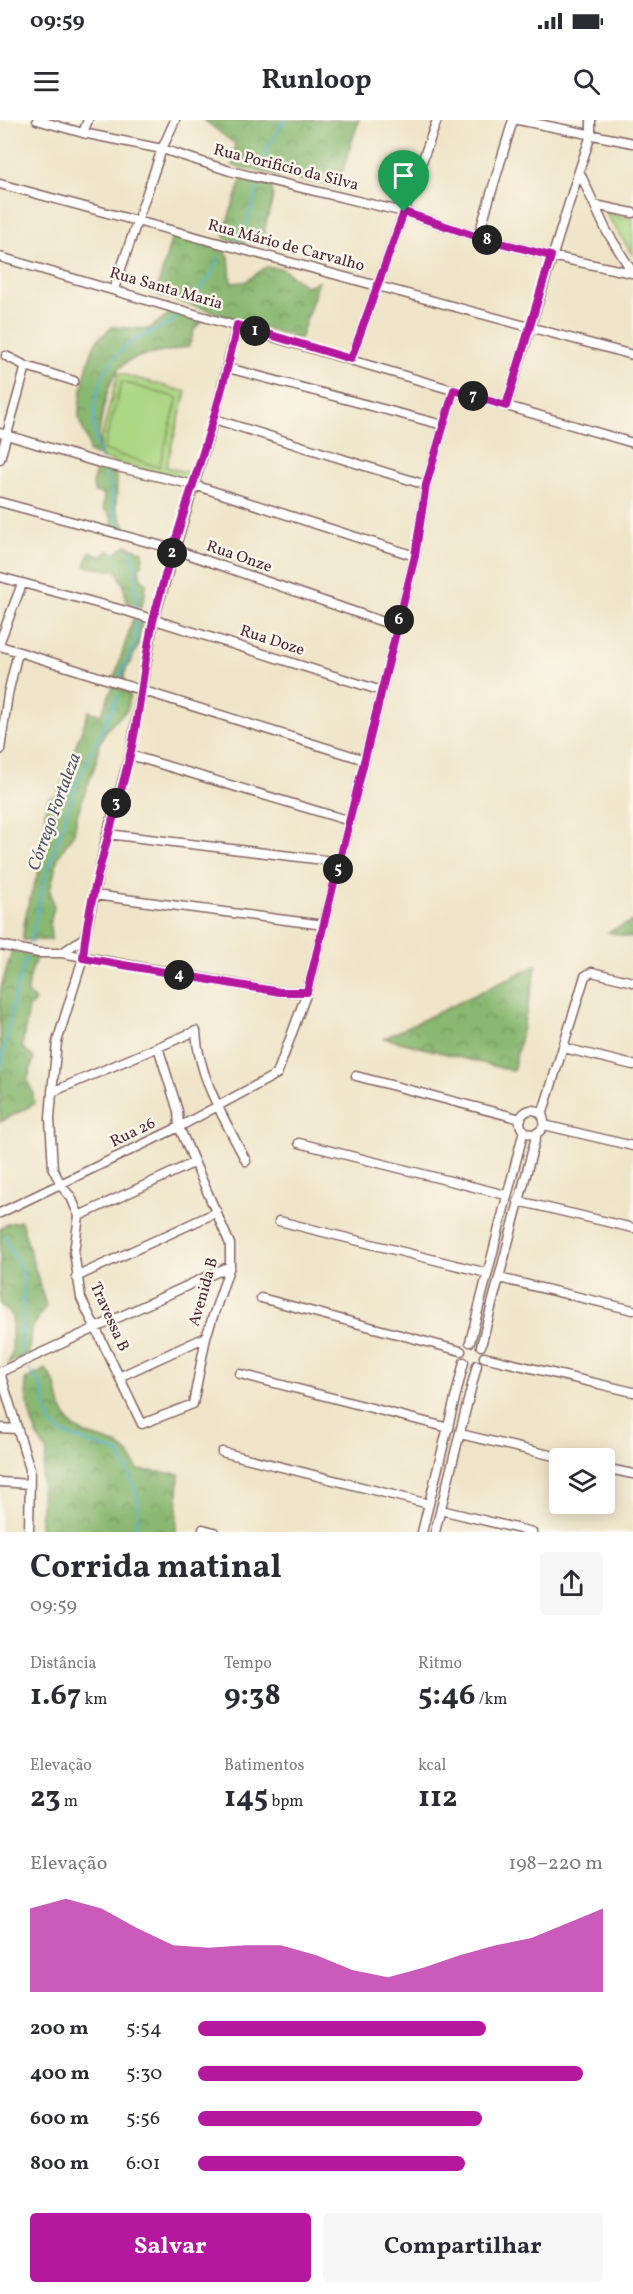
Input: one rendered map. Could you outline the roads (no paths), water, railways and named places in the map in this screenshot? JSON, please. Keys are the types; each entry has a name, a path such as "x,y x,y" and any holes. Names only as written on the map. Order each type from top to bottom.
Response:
{"street":[{"name":"Rua Porificio da Silva","path":"37,120 83,133 162,148 230,171 404,212 478,237 551,256 633,273"},
{"path":"83,133 88,120"},
{"path":"114,289 162,148 175,120"},
{"path":"351,359 437,120"},
{"path":"478,237 513,120"},
{"path":"518,120 633,143"},
{"path":"506,406 551,256 591,135 591,120"},
{"path":"579,171 606,230 633,273"},
{"name":"Rua Mário de Carvalho","path":"0,184 633,355"},
{"path":"596,205 633,213"},
{"name":"Rua Santa Maria","path":"0,256 633,443"},
{"path":"193,1163 79,1216 71,1197 61,1185 53,1169 50,1119 57,1042 83,958 85,937 107,834 130,755 154,619 173,549 214,419 237,325"},
{"path":"6,356 26,366 74,381"},
{"path":"0,459 4,434 26,366"},
{"path":"228,368 443,425"},
{"path":"0,945 39,953 62,953 280,992 307,992 415,556 426,485 454,390"},
{"path":"214,419 426,485"},
{"path":"4,434 100,464 194,485 415,556"},
{"name":"Rua Onze","path":"0,502 173,549 398,627"},
{"name":"Rua Doze","path":"0,577 154,619 382,691"},
{"path":"0,641 22,584"},
{"path":"0,646 365,760"},
{"path":"0,750 18,652"},
{"path":"130,755 350,821"},
{"path":"107,834 340,862"},
{"path":"94,895 324,925"},
{"path":"62,953 85,937"},
{"path":"544,1125 542,1114 548,1091 564,1048 582,981 592,972 633,982"},
{"name":"Rua 26","path":"0,1213 179,1127 277,1074 307,992"},
{"path":"52,1092 196,1031 200,1057 209,1085 246,1161"},
{"name":"Avenida B","path":"142,1424 193,1404 206,1337 230,1266 230,1244 179,1127 178,1111 158,1047"},
{"path":"564,1048 633,1065"},
{"path":"356,1076 521,1119"},
{"path":"461,1351 470,1342 524,1130 521,1119 525,1112 531,1110 548,1091"},
{"path":"531,1110 542,1114"},
{"path":"484,1357 482,1346 518,1200 537,1133 544,1125"},
{"path":"544,1125 633,1146"},
{"path":"524,1130 537,1133"},
{"path":"298,1143 506,1195"},
{"path":"518,1200 633,1228"},
{"path":"76,1277 217,1212"},
{"name":"Travessa B","path":"79,1216 74,1252 81,1298 95,1330 121,1376 142,1424"},
{"path":"279,1221 487,1273"},
{"path":"29,1532 30,1484 26,1453 16,1429 0,1373 230,1266"},
{"path":"499,1278 633,1310"},
{"path":"261,1298 461,1351"},
{"path":"121,1376 206,1337"},
{"path":"470,1342 482,1346"},
{"path":"422,1532 464,1362 461,1351"},
{"path":"435,1532 477,1365 484,1357"},
{"path":"484,1357 633,1392"},
{"path":"464,1362 477,1365"},
{"path":"240,1374 449,1428"},
{"path":"0,1428 16,1429"},
{"path":"460,1434 549,1455"},
{"path":"222,1452 429,1504"},
{"path":"615,1470 633,1474"},
{"path":"0,1482 30,1484"},
{"path":"441,1510 532,1532"},
{"path":"203,1529 214,1532"}],"waterway":[{"name":"Córrego Fortaleza","path":"263,168 266,150 285,120"},
{"name":"Córrego Fortaleza","path":"237,240 247,222 258,188"},
{"name":"Córrego Fortaleza","path":"189,304 212,274 218,257"},
{"name":"Córrego Fortaleza","path":"101,460 96,443 94,409 103,376 122,349 180,314"},
{"name":"Córrego Fortaleza","path":"107,472 115,516 122,532"},
{"name":"Córrego Fortaleza","path":"131,549 136,574 136,609"},
{"name":"Córrego Fortaleza","path":"120,677 136,641 136,621"},
{"name":"Córrego Fortaleza","path":"30,944 44,882 76,785 119,694"},
{"name":"Córrego Fortaleza","path":"0,1070 16,989 26,958"},
{"name":"Córrego Fortaleza","path":"4,1235 24,1276 21,1356"},
{"name":"Córrego Fortaleza","path":"28,1368 40,1384 51,1424 62,1433 119,1453 138,1502 137,1522 133,1532"}]}
